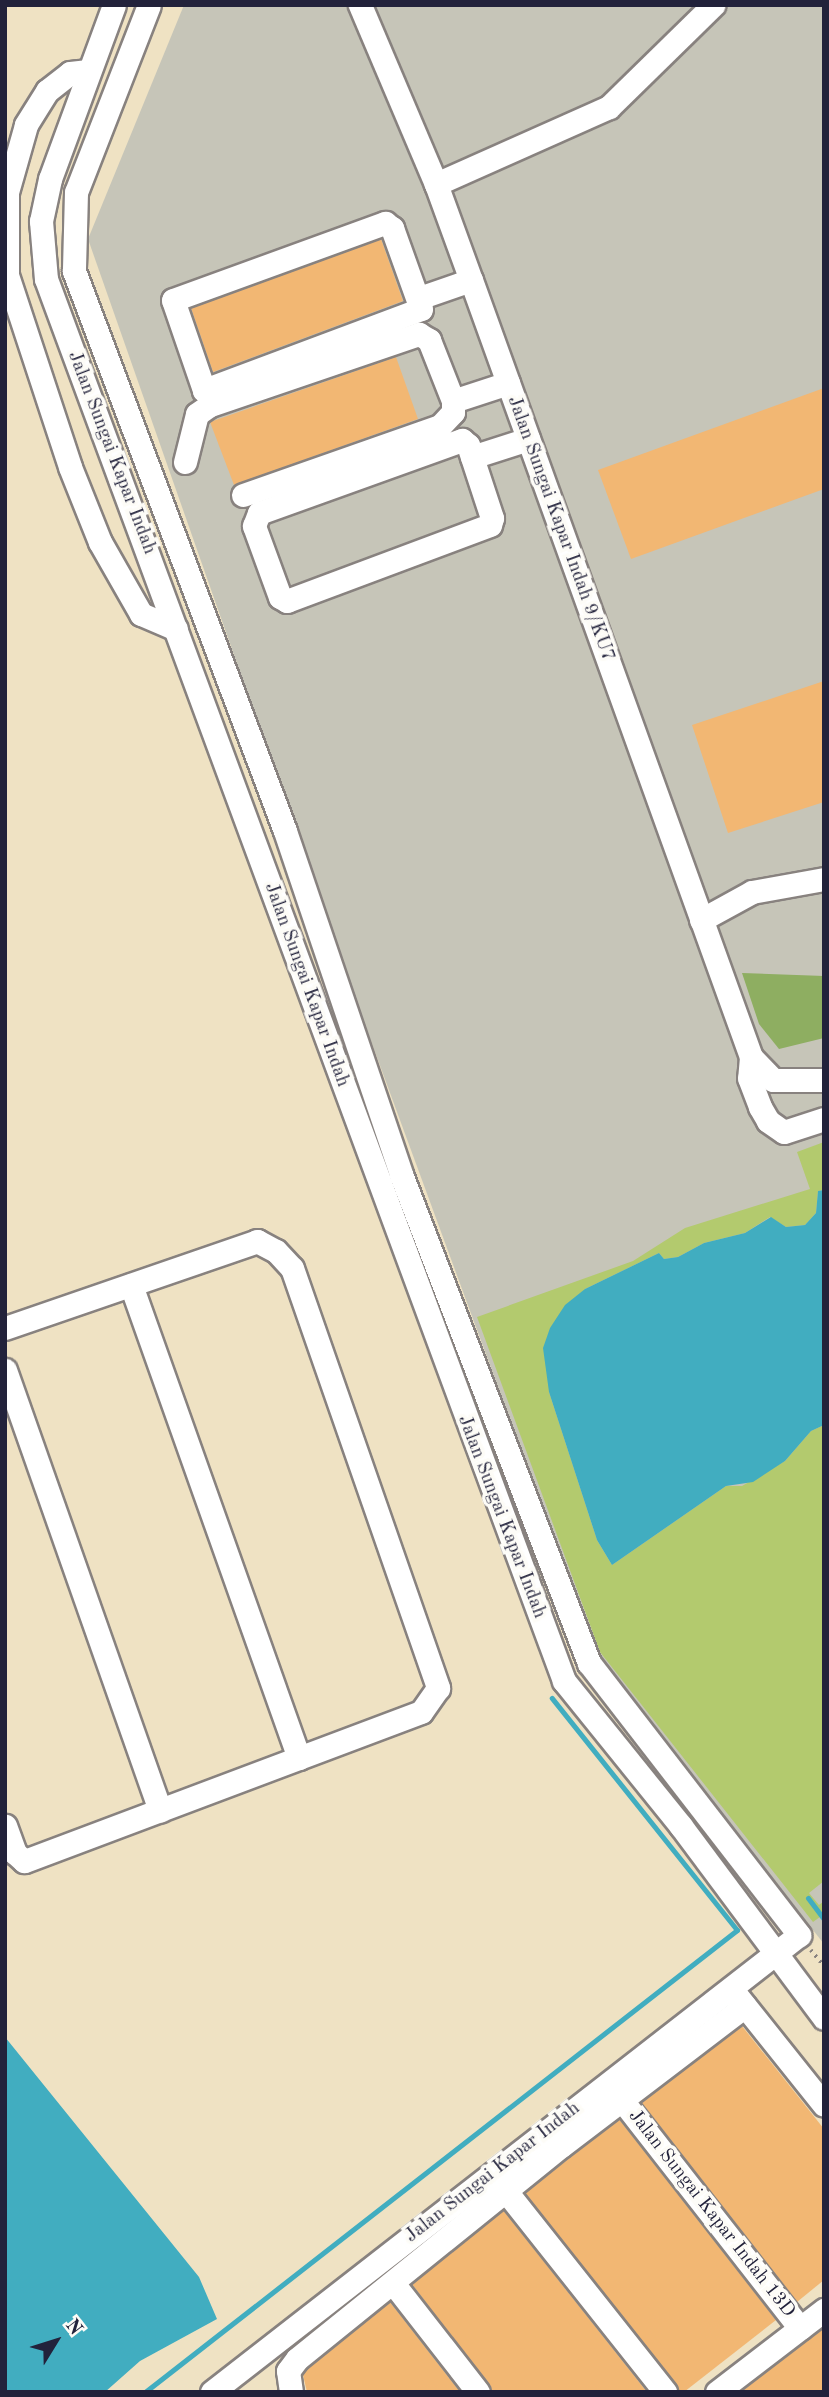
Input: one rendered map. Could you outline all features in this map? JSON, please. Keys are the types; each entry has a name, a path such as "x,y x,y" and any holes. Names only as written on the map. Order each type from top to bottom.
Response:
{"street":[{"name":"Jalan Sungai Kapar Indah","path":"114,5 50,180 41,221 46,279 564,1681 768,1945"},
{"name":"Jalan Sungai Kapar Indah","path":"149,5 76,191 74,271 285,831 401,1174 589,1663 793,1926 768,1945 738,1997 236,2385 212,2392"},
{"name":"Jalan Sungai Kapar Indah 9/KU7","path":"360,5 436,184 528,439 710,914 751,1057"},
{"path":"436,184 609,107 713,5"},
{"path":"88,71 69,73 47,91 26,125 7,192 7,275 70,467 100,542 141,614 176,629"},
{"path":"385,223 392,228 419,298 418,311 209,390 201,386 173,307 178,296 385,223"},
{"path":"419,298 471,279"},
{"path":"185,462 197,414 210,405 419,334 429,340 453,401 453,412 440,426 243,495"},
{"path":"453,401 508,383"},
{"path":"472,457 528,439"},
{"path":"462,440 472,457 492,518 483,531 288,601 280,597 254,526 259,513 462,440"},
{"path":"710,914 752,892 824,879"},
{"path":"751,1057 774,1080 824,1080"},
{"path":"751,1057 749,1078 768,1121 784,1132 824,1119"},
{"path":"5,1328 257,1241 292,1268 438,1688 422,1712 14,1864 15,1853 5,1826"},
{"path":"131,1285 299,1758"},
{"path":"5,1370 160,1810"},
{"path":"768,1945 824,2018"},
{"path":"290,2392 288,2371 297,2359 621,2099 738,1997 824,2105"},
{"name":"Jalan Sungai Kapar Indah 13D","path":"621,2099 800,2328"},
{"path":"505,2190 665,2392"},
{"path":"393,2283 478,2392"},
{"path":"717,2392 824,2310"}],"shaded area":[{"path":"184,5 824,5 824,1944 596,1654 335,943 88,239"}],"green space":[{"path":"742,973 824,976 824,1038 779,1049 759,1024"},
{"path":"824,1142 824,1190 818,1191 816,1213 805,1225 786,1227 770,1217 745,1233 704,1243 678,1257 664,1259 659,1253 585,1289 549,1392 597,1540 612,1565 726,1486 742,1486 785,1461 811,1431 824,1425 824,1881 809,1893 819,1905 824,1901 824,1914 813,1922 600,1652 477,1317 633,1261 685,1228 810,1189 797,1152"}],"water":[{"path":"824,1190 824,1425 811,1431 785,1461 753,1482 726,1486 612,1565 597,1540 549,1392 543,1348 550,1328 565,1305 585,1289 659,1253 664,1259 678,1257 704,1243 745,1233 771,1217 786,1227 805,1225 816,1213 818,1191"},
{"path":"5,2037 199,2277 217,2319 140,2361 105,2392 5,2392"}],"building":[{"path":"381,239 403,301 213,372 191,308"},
{"path":"396,357 418,419 234,485 210,422"},
{"path":"824,388 824,489 631,559 598,470"},
{"path":"824,681 824,802 728,833 692,725"},
{"path":"742,2026 824,2129 824,2280 797,2302 641,2102"},
{"path":"619,2119 776,2320 684,2392 679,2392 525,2193"},
{"path":"503,2210 647,2392 492,2392 412,2284"},
{"path":"390,2302 460,2392 307,2392 303,2375 307,2369"},
{"path":"824,2328 824,2392 740,2392"}],"waterway":[{"path":"145,2392 737,1930 552,1698"},
{"path":"808,1898 824,1919"}]}
